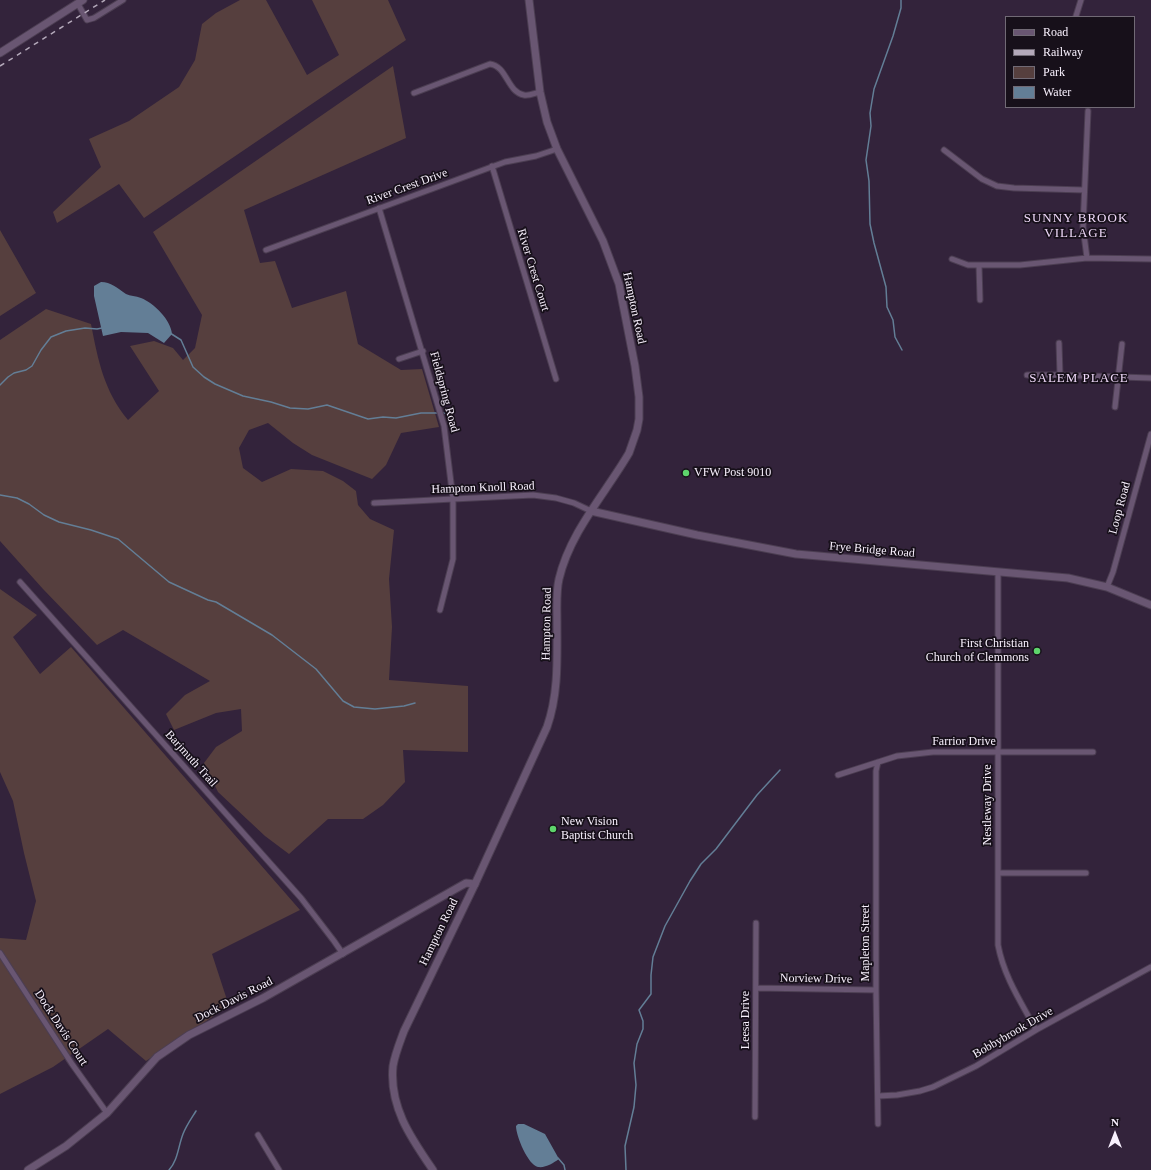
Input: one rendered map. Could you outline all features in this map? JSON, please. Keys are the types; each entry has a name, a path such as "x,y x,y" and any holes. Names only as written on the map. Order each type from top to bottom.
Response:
{"main road":[{"name":"Hampton Road","path":"433,1170 409,1133 400,1115 394,1097 394,1065 404,1031 475,884 552,715 557,679 557,596 559,580 564,562 571,546 591,511 620,468 634,442 639,419 638,387 624,305 615,271 604,241 557,149 547,122 540,92 529,0"},
{"path":"0,53 80,2"},
{"name":"Frye Bridge Road","path":"591,511 703,536 796,554 1068,578 1107,587 1151,605"},
{"name":"Dock Davis Road","path":"28,1170 66,1146 107,1113 157,1057 189,1035 263,998 466,883 475,884"}],"street":[{"path":"80,2 86,20 94,18 122,0"},
{"path":"1076,16 1081,0"},
{"path":"414,93 490,64 498,67 510,85 518,92 527,96 540,92"},
{"path":"1087,258 1083,227 1088,111"},
{"name":"River Crest Drive","path":"266,250 492,166 514,159 536,156 557,149"},
{"path":"944,150 982,179 997,186 1014,188 1084,190"},
{"name":"River Crest Court","path":"492,166 556,379"},
{"name":"Fieldspring Road","path":"379,208 406,300 423,351 444,426 453,499 453,559 440,610"},
{"path":"952,259 968,265 1020,265 1087,258 1151,259"},
{"path":"979,265 980,300"},
{"path":"1059,343 1060,375"},
{"path":"1115,407 1122,344"},
{"path":"399,359 423,351"},
{"path":"1027,375 1119,376 1151,378"},
{"name":"Loop Road","path":"1107,587 1113,572 1151,434"},
{"name":"Hampton Knoll Road","path":"374,503 533,495 556,498 574,503 591,511"},
{"name":"Nestleway Drive","path":"998,572 997,929 1000,957 1010,985 1036,1030"},
{"name":"Barjmuth Trail","path":"20,582 301,898 343,954"},
{"name":"Farrior Drive","path":"838,774 897,756 933,752 1093,752"},
{"name":"Mapleton Street","path":"878,762 876,772 876,990 878,1124"},
{"path":"998,873 1086,873"},
{"name":"Leesa Drive","path":"755,1117 756,922"},
{"name":"Dock Davis Court","path":"0,953 72,1064 107,1113"},
{"name":"Bobbybrook Drive","path":"878,1096 903,1094 933,1087 976,1066 1036,1030 1151,968"},
{"name":"Norview Drive","path":"756,988 876,990"},
{"path":"258,1135 279,1170"}],"green space":[{"path":"240,0 266,0 307,75 339,55 312,0 388,0 406,40 144,218 119,184 57,223 53,212 101,167 89,139 129,121 179,87 195,60 202,24 216,13"},
{"path":"393,66 406,138 244,210 260,263 275,261 292,308 346,291 358,344 401,370 422,369 439,427 401,433 386,465 372,479 312,455 293,443 268,423 249,430 239,448 243,468 262,482 291,469 323,471 343,481 356,491 358,505 370,519 394,530 389,579 392,627 389,680 468,686 468,752 403,750 405,782 383,805 363,819 328,819 289,854 265,836 218,792 204,763 216,747 242,731 241,709 216,713 174,730 166,714 185,695 210,681 123,630 97,645 43,589 0,541 0,340 46,309 91,324 103,375 113,398 128,420 159,391 130,346 154,341 173,348 183,360 195,348 202,315 153,232"},
{"path":"0,230 36,293 0,316"},
{"path":"0,589 37,615 13,637 40,674 71,647 300,910 212,954 229,1006 146,1061 108,1029 53,1067 0,1094 0,938 26,940 36,901 13,801 0,772"}],"water":[{"path":"101,282 111,284 126,294 146,300 161,313 169,323 172,334 164,343 148,333 121,332 103,336 94,296 94,286"},
{"path":"518,1124 524,1124 545,1134 559,1159 544,1167 534,1165 530,1161 520,1143 516,1126"}],"waterway":[{"path":"901,0 901,8 893,36 874,89 870,113 871,126 866,160 869,181 870,224 886,287 887,307 893,320 895,337 902,350"},
{"path":"0,385 14,373 26,370 32,366 41,350 51,337 66,331 85,328 102,328"},
{"path":"170,333 181,340 193,367 204,377 215,384 243,396 290,408 308,409 327,405 368,419 383,417 396,418 421,413 439,413"},
{"path":"442,413 449,413"},
{"path":"0,495 17,498 29,504 44,515 59,522 118,539 169,582 208,600 216,602 272,635 316,669 343,701 354,707 375,709 404,706 415,703"},
{"path":"626,1170 625,1146 634,1107 636,1085 634,1063 637,1044 643,1029 643,1021 639,1010 651,994 653,957 665,926 701,864 716,849 757,795 780,770"},
{"path":"169,1170 176,1158 184,1131 196,1111"},
{"path":"558,1158 564,1165 565,1170"}],"railway":[{"path":"0,66 105,0"}],"place":[{"name":"VFW Post 9010","path":"686,473"},
{"name":"First Christian Church of Clemmons","path":"1037,651"},
{"name":"New Vision Baptist Church","path":"553,829"}],"district":[{"name":"SUNNY BROOK VILLAGE","path":"1076,226"},
{"name":"SALEM PLACE","path":"1079,379"}]}
